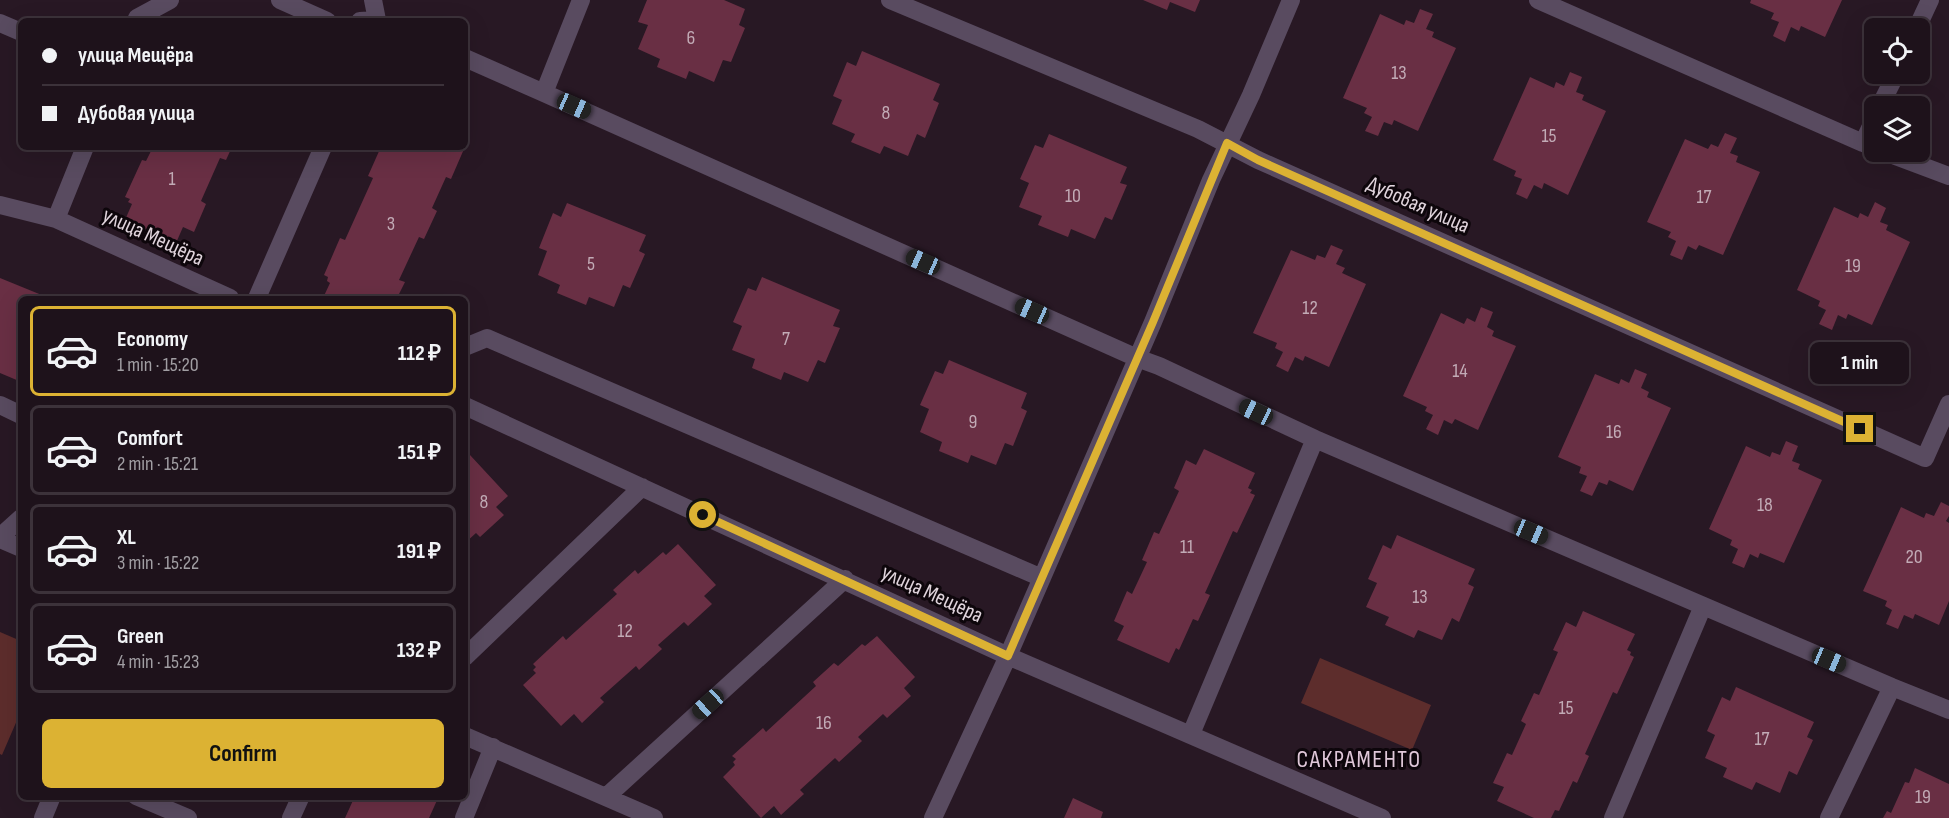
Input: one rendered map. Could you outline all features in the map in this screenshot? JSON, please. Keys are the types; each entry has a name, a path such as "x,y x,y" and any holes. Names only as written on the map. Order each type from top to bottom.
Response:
{"street":[{"path":"136,18 170,0"},
{"path":"280,0 320,18"},
{"path":"373,0 377,18"},
{"path":"544,93 581,0"},
{"name":"Дубовая улица","path":"890,0 1198,129 1269,165 1925,458 1949,404"},
{"path":"933,818 1008,656 1227,143 1251,95 1291,0"},
{"path":"1538,0 1864,144"},
{"path":"1922,18 1930,0"},
{"path":"0,22 18,31"},
{"path":"468,59 1159,366 1315,439 1949,710"},
{"path":"56,219 84,150"},
{"path":"258,296 322,150"},
{"path":"1912,162 1949,176"},
{"name":"улица Мещёра","path":"0,205 56,219 226,296"},
{"path":"468,346 487,338 1042,578"},
{"path":"0,405 18,414"},
{"name":"улица Мещёра","path":"468,407 1008,656 1382,818"},
{"path":"1191,734 1315,439"},
{"path":"468,654 642,487"},
{"path":"18,521 0,538 18,547"},
{"path":"606,797 844,579"},
{"path":"1613,818 1703,606"},
{"path":"1829,818 1892,687"},
{"path":"468,736 654,818"},
{"path":"464,818 493,747"},
{"path":"43,818 50,800"},
{"path":"145,800 188,818"},
{"path":"291,818 299,800"}],"shaded area":[{"path":"0,632 18,640 18,718 2,755 0,754"},
{"path":"1320,658 1431,705 1412,750 1301,703"}],"building":[{"path":"647,0 724,0 745,9 739,25 745,28 731,62 723,60 714,82 689,71 686,79 657,67 660,59 638,49 648,25 638,22"},
{"path":"1143,0 1200,0 1195,12 1170,2 1167,10"},
{"path":"1751,0 1842,0 1825,37 1801,26 1799,31 1791,27 1785,42 1773,36 1779,22 1771,19 1774,13 1750,3"},
{"path":"1420,9 1433,14 1426,29 1434,32 1432,37 1456,48 1418,131 1394,120 1392,125 1384,122 1378,136 1365,131 1372,117 1364,113 1367,108 1343,98 1380,14 1404,25 1406,20 1414,23"},
{"path":"862,51 940,84 933,100 939,103 925,138 917,134 908,156 884,146 880,154 851,142 855,134 832,124 842,100 833,96 847,62 856,66"},
{"path":"1570,72 1582,77 1576,92 1584,95 1582,100 1606,111 1568,195 1544,183 1542,189 1534,185 1527,199 1516,194 1522,179 1514,176 1516,171 1493,160 1530,77 1554,88 1556,82 1564,86"},
{"path":"1725,133 1737,138 1730,153 1738,156 1736,162 1760,172 1723,255 1699,245 1696,250 1688,246 1682,260 1670,255 1676,241 1668,237 1671,232 1647,222 1685,139 1708,149 1711,144 1718,147"},
{"path":"1049,134 1127,167 1120,183 1127,185 1112,220 1105,217 1095,239 1071,229 1068,237 1038,225 1042,216 1019,207 1029,183 1020,179 1035,145 1043,148"},
{"path":"152,150 231,150 226,160 220,158 201,201 206,204 194,232 183,227 176,243 125,220 132,204 128,202 130,199 125,197 142,160 146,161"},
{"path":"380,150 464,150 451,179 446,177 432,208 437,211 424,239 419,237 399,280 405,282 398,296 324,296 330,283 327,281 328,277 324,275 340,238 345,240 373,178 368,176"},
{"path":"1875,202 1886,208 1880,222 1888,225 1886,230 1910,242 1872,325 1848,314 1846,319 1838,315 1832,330 1819,324 1826,310 1818,306 1820,301 1797,290 1834,207 1858,218 1860,213 1868,217"},
{"path":"567,203 646,235 639,251 645,254 630,288 623,285 614,307 589,297 586,305 557,293 560,285 538,275 547,251 539,248 553,213 561,217"},
{"path":"1331,245 1343,250 1336,264 1345,268 1342,273 1366,284 1329,367 1305,356 1303,361 1295,357 1288,372 1276,366 1283,352 1275,348 1277,343 1253,333 1291,250 1315,260 1317,255 1325,258"},
{"path":"762,277 840,310 833,326 840,328 825,363 818,360 808,382 784,372 781,380 752,368 755,359 732,350 742,326 733,322 748,288 756,291"},
{"path":"0,278 44,296 18,296 18,381 0,373"},
{"path":"1481,307 1493,312 1487,327 1494,331 1492,336 1516,346 1478,430 1455,419 1452,424 1444,420 1438,435 1426,429 1433,415 1425,411 1427,407 1403,396 1441,313 1464,324 1467,318 1475,322"},
{"path":"949,360 1027,393 1021,408 1027,411 1013,446 1005,443 996,465 971,455 968,463 939,451 942,442 920,432 929,409 920,405 935,371 943,374"},
{"path":"1635,369 1647,374 1641,388 1649,392 1647,397 1671,408 1633,491 1609,480 1607,485 1599,482 1592,496 1580,491 1587,476 1579,473 1581,467 1558,457 1595,374 1619,384 1621,379 1629,383"},
{"path":"1786,441 1798,446 1792,461 1800,464 1798,469 1822,480 1784,563 1760,553 1758,558 1750,554 1744,568 1732,563 1738,549 1730,545 1732,540 1709,529 1746,446 1770,457 1772,452 1780,455"},
{"path":"1204,449 1255,473 1248,488 1252,490 1250,493 1255,495 1237,533 1233,531 1205,593 1210,595 1198,621 1193,619 1179,650 1176,648 1169,663 1117,640 1124,626 1114,621 1127,591 1132,594 1147,562 1142,560 1154,532 1159,534 1179,491 1174,488 1186,460 1196,465"},
{"path":"470,455 508,496 496,507 504,515 480,537 476,533 468,540 468,457"},
{"path":"1941,502 1949,506 1949,516 1946,521 1949,523 1949,601 1939,625 1915,614 1913,619 1904,615 1898,629 1886,624 1892,610 1885,606 1887,601 1863,591 1901,507 1924,518 1926,513 1934,516"},
{"path":"1397,535 1475,569 1468,584 1474,587 1459,622 1452,618 1442,640 1418,630 1414,638 1385,625 1389,617 1366,607 1377,583 1368,579 1383,545 1391,549"},
{"path":"678,544 716,585 704,596 712,604 688,626 684,622 658,645 662,649 639,670 636,666 600,698 604,702 582,723 574,714 561,726 523,685 536,673 533,670 536,667 533,664 563,636 566,640 617,594 613,590 635,570 638,574 663,552 666,555"},
{"path":"1583,611 1635,634 1627,650 1634,657 1617,694 1613,692 1585,754 1589,756 1577,783 1573,781 1559,811 1555,810 1551,818 1534,818 1497,801 1504,787 1493,783 1507,753 1512,755 1526,724 1521,721 1534,693 1539,695 1558,652 1553,650 1566,622 1576,627"},
{"path":"877,636 915,677 904,688 911,696 887,718 883,714 858,737 862,741 839,762 835,758 800,790 804,794 781,815 774,806 761,818 723,777 735,765 733,762 736,759 732,756 763,728 766,732 816,686 813,682 834,663 838,666 862,644 865,646"},
{"path":"1736,687 1814,722 1807,737 1813,740 1797,775 1789,771 1780,793 1756,782 1752,790 1723,777 1727,768 1705,758 1715,735 1707,731 1722,697 1730,701"},
{"path":"1915,768 1949,784 1949,818 1883,818 1887,811 1891,813 1905,782 1909,783"},
{"path":"1073,798 1103,812 1101,818 1064,818"},
{"path":"353,800 437,800 429,818 345,818"}],"district":[{"name":"САКРАМЕНТО","path":"1359,759"}],"route":[{"path":"703,515 1008,656 1153,322 1227,143 1258,160 1860,429"}]}
